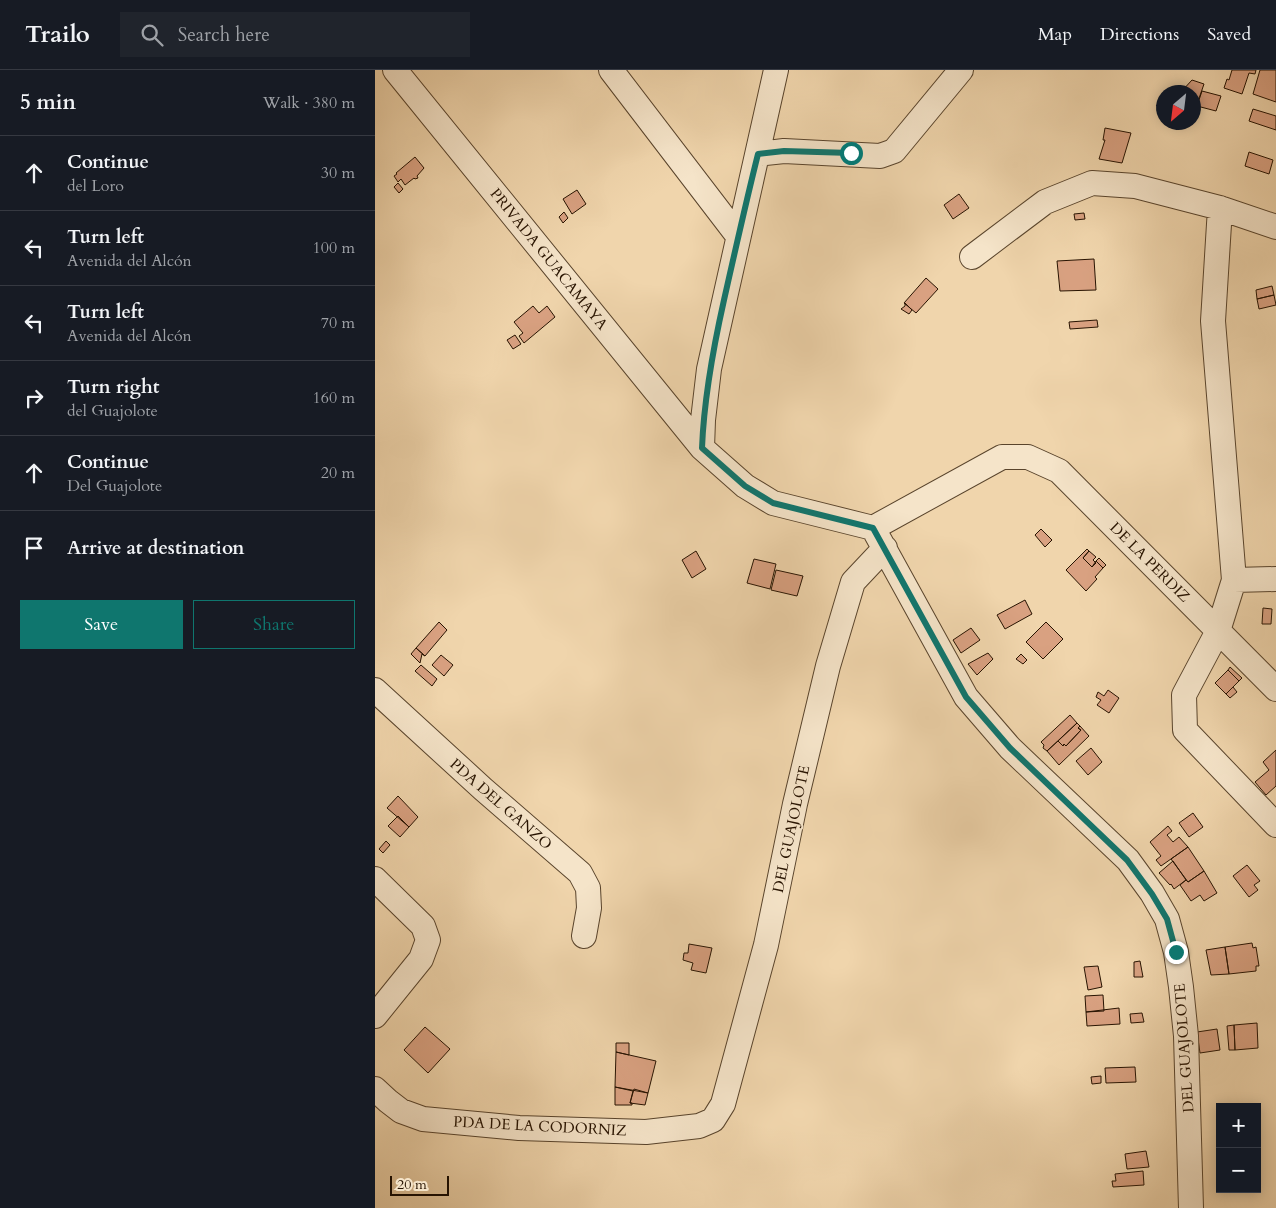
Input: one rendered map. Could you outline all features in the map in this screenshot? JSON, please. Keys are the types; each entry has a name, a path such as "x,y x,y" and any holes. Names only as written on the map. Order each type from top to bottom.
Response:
{"street":[{"name":"PRIVADA GUACAMAYA","path":"395,70 702,448 745,486 773,503 873,528"},
{"path":"611,70 738,236"},
{"path":"702,448 709,369 776,70"},
{"path":"758,154 784,151 880,156 894,151 961,70"},
{"path":"972,257 1045,202 1092,183 1135,186 1219,208 1276,227"},
{"path":"1219,208 1213,321 1234,580 1218,631 1184,695 1185,730 1276,825"},
{"name":"DE LA PERDIZ","path":"873,528 1002,456 1028,457 1059,471 1218,631"},
{"path":"873,528 885,548"},
{"name":"DEL GUAJOLOTE","path":"713,1120 723,1104 766,945 795,804 828,666 853,582 885,548 966,697 1010,748 1127,860 1152,894 1167,919 1176,952 1186,1036 1191,1208"},
{"path":"1234,580 1276,579"},
{"path":"1218,631 1276,689"},
{"name":"PDA DEL GANZO","path":"375,690 580,873 588,888 589,908 584,936"},
{"path":"375,879 423,926 428,940 421,959 375,1016"},
{"name":"PDA DE LA CODORNIZ","path":"375,1089 401,1111 423,1119 519,1128 645,1132 699,1126 713,1120"}],"building":[{"path":"1232,70 1256,70 1255,74 1249,73 1242,94 1224,88"},
{"path":"1260,70 1276,70 1276,102 1253,94"},
{"path":"1192,80 1204,84 1201,93 1201,85 1187,85"},
{"path":"1202,91 1221,96 1216,111 1201,107"},
{"path":"1253,109 1276,116 1276,130 1249,121"},
{"path":"1105,128 1131,133 1122,163 1099,159 1105,140 1103,140"},
{"path":"1249,152 1273,160 1269,174 1245,166"},
{"path":"415,157 424,168 417,176 418,178 414,178 405,185 401,179 398,182 394,176 396,173"},
{"path":"398,183 403,189 399,193 394,187"},
{"path":"577,190 586,204 572,214 563,199"},
{"path":"959,194 969,208 953,219 944,205"},
{"path":"564,212 568,218 563,223 559,217"},
{"path":"1084,213 1085,219 1075,220 1074,214"},
{"path":"1094,259 1096,290 1060,291 1057,261"},
{"path":"926,278 938,289 916,313 904,303"},
{"path":"1272,286 1274,295 1257,299 1256,290"},
{"path":"1274,295 1276,305 1259,309 1257,299"},
{"path":"905,303 912,310 909,314 901,309 905,306"},
{"path":"533,306 539,313 547,306 555,317 524,343 519,336 523,333 514,322"},
{"path":"1097,320 1098,327 1070,329 1069,322"},
{"path":"515,335 521,344 513,349 507,340"},
{"path":"1041,529 1052,540 1045,547 1035,535"},
{"path":"1087,549 1089,551 1083,558 1092,567 1096,561 1103,568 1095,577 1097,579 1086,591 1066,570"},
{"path":"696,551 706,569 692,578 682,560"},
{"path":"1089,551 1096,557 1093,560 1096,563 1092,567 1083,558"},
{"path":"1099,558 1106,565 1103,568 1096,561"},
{"path":"754,559 776,564 770,589 747,583"},
{"path":"776,570 803,576 797,596 771,590"},
{"path":"1025,600 1032,614 1005,629 997,615"},
{"path":"1263,608 1272,609 1271,624 1262,624"},
{"path":"439,622 447,630 425,656 416,648"},
{"path":"1046,622 1063,639 1043,659 1026,642"},
{"path":"971,628 980,640 961,653 953,640"},
{"path":"416,648 425,656 422,654 420,663 411,654"},
{"path":"988,653 993,659 977,675 968,664"},
{"path":"1021,654 1027,660 1023,664 1016,659"},
{"path":"441,655 453,665 444,676 432,665"},
{"path":"421,665 437,679 432,686 415,671"},
{"path":"1230,667 1242,678 1239,681 1228,670"},
{"path":"1228,670 1239,681 1226,694 1215,683"},
{"path":"1233,687 1237,692 1230,698 1226,694"},
{"path":"1108,690 1119,698 1109,713 1097,705 1101,700 1096,697 1098,692 1104,696"},
{"path":"1070,715 1077,723 1047,751 1043,748 1044,745 1041,742"},
{"path":"1077,723 1080,726 1078,728 1081,730 1066,746 1064,744 1063,746 1058,741"},
{"path":"1080,726 1089,736 1059,765 1047,751 1058,741 1063,746 1064,744 1066,746 1081,730 1078,728"},
{"path":"1091,748 1102,762 1088,775 1076,761"},
{"path":"1276,750 1276,786 1266,795 1255,782 1269,770 1263,762"},
{"path":"398,796 418,817 409,827 387,808"},
{"path":"1193,813 1203,827 1189,837 1179,823"},
{"path":"398,816 409,827 400,837 388,826"},
{"path":"1168,826 1172,831 1167,835 1173,842 1179,837 1188,847 1161,866 1156,860 1161,856 1150,842"},
{"path":"386,841 390,845 383,853 379,849"},
{"path":"1188,847 1204,871 1188,882 1171,859"},
{"path":"1173,861 1186,880 1174,889 1159,873"},
{"path":"1247,865 1260,881 1254,885 1258,890 1249,897 1233,876"},
{"path":"1204,871 1217,893 1204,901 1200,895 1191,901 1180,885"},
{"path":"1252,943 1253,948 1256,947 1259,966 1256,966 1256,971 1229,974 1225,947"},
{"path":"689,944 712,948 706,973 691,970 693,963 683,960 684,953 688,953"},
{"path":"1225,947 1229,974 1211,975 1206,950"},
{"path":"1140,961 1143,977 1134,977 1134,962"},
{"path":"1098,966 1102,987 1088,990 1084,967"},
{"path":"1103,995 1104,1011 1086,1012 1085,996"},
{"path":"1119,1008 1120,1024 1087,1026 1086,1012"},
{"path":"1142,1013 1144,1022 1131,1023 1130,1014"},
{"path":"1257,1023 1258,1048 1235,1050 1234,1025"},
{"path":"1234,1025 1235,1050 1229,1050 1227,1026"},
{"path":"425,1027 450,1049 428,1073 404,1050"},
{"path":"1217,1029 1220,1050 1200,1053 1197,1032"},
{"path":"616,1043 629,1043 629,1055 616,1052"},
{"path":"616,1052 656,1061 648,1093 615,1087"},
{"path":"1135,1067 1136,1082 1106,1083 1105,1068"},
{"path":"1101,1076 1101,1083 1092,1084 1091,1077"},
{"path":"615,1087 633,1091 630,1103 632,1105 615,1105"},
{"path":"634,1089 648,1093 645,1105 630,1103"},
{"path":"1146,1151 1149,1167 1127,1169 1125,1154"},
{"path":"1143,1171 1144,1185 1113,1187 1112,1181 1116,1181 1115,1174"}],"route":[{"path":"851,153 784,151 758,154 709,369 702,448 745,486 773,503 873,528 966,697 1010,748 1127,860 1152,894 1167,919 1176,952"}]}
